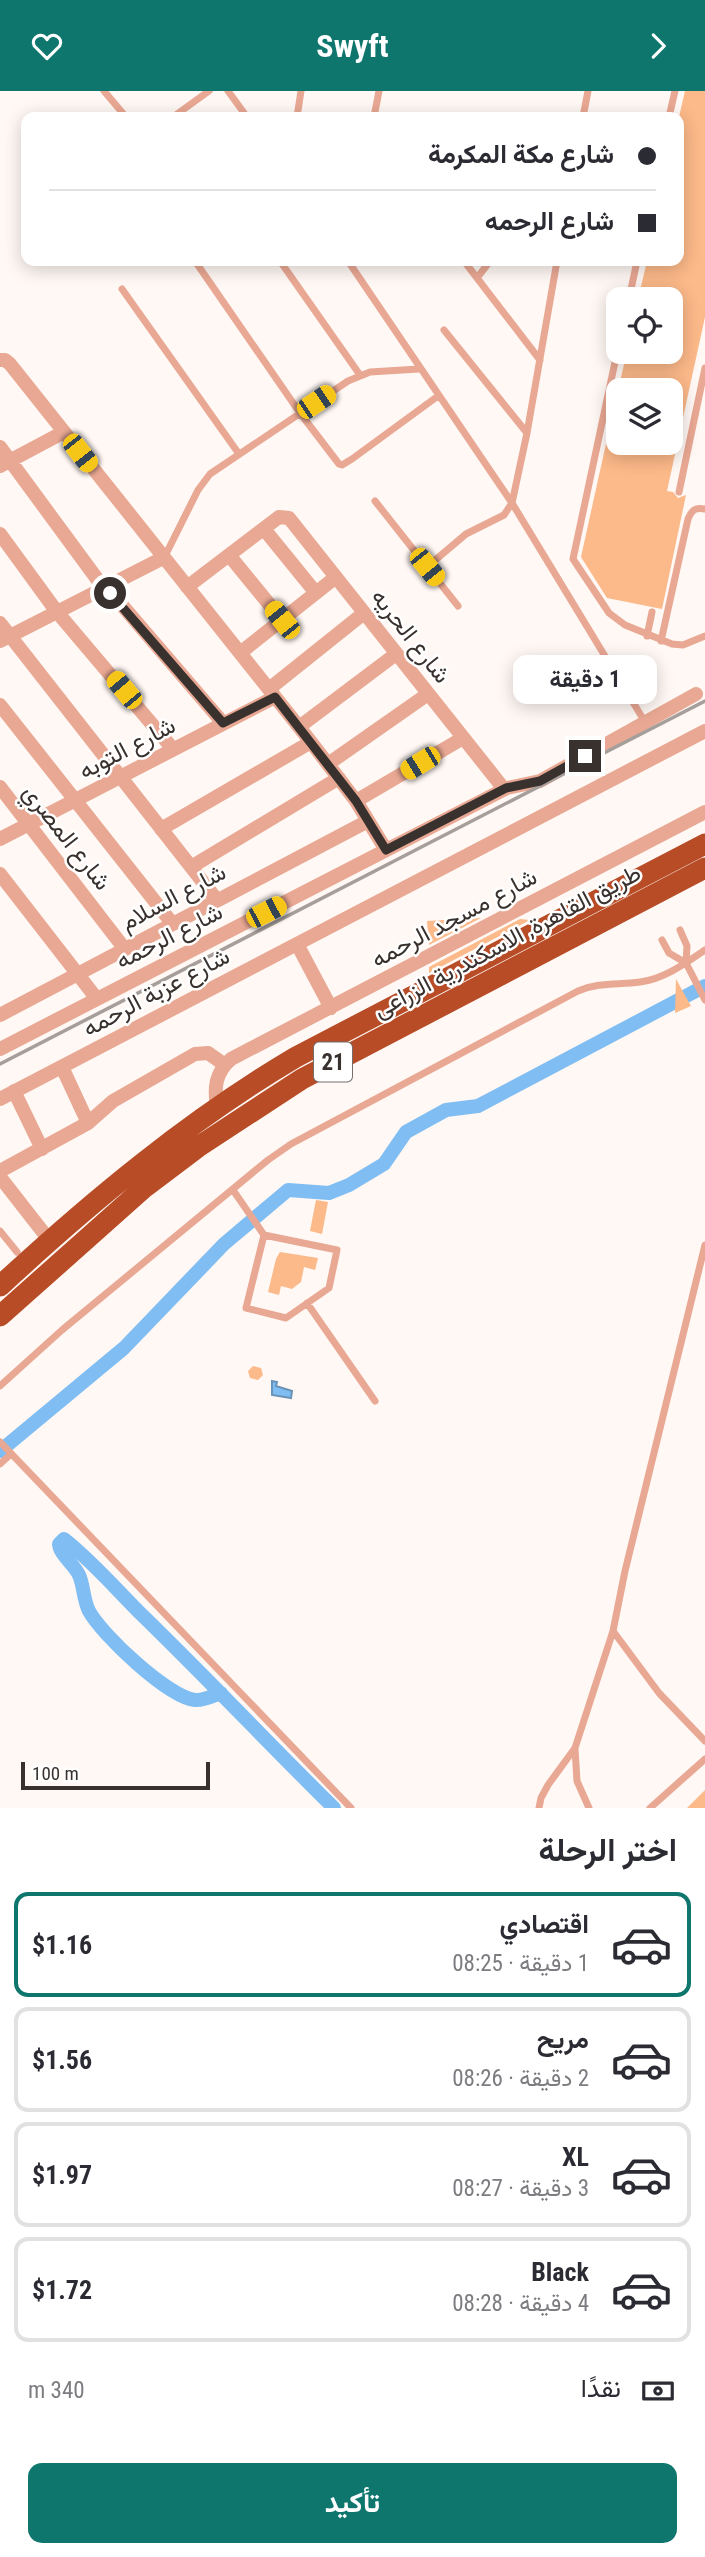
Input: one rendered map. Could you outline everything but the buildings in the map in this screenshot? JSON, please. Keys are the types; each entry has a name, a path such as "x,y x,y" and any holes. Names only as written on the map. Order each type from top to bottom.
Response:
{"highway":[{"name":"طريق القاهرة, الاسكندرية الزراعى","path":"0,1286 172,1139 296,1057 705,844"},
{"name":"طريق القاهرة, الاسكندرية الزراعى","path":"0,1316 145,1187 253,1109 314,1072 705,868"}],"street":[{"path":"5,362 311,741 356,801 386,850"},
{"path":"6,463 64,432"},
{"path":"0,447 6,463 104,588 121,604 223,723"},
{"name":"شارع الحريه","path":"264,529 279,517 291,520 504,789"},
{"path":"187,587 264,529 316,593"},
{"path":"0,534 57,612 173,750"},
{"path":"229,555 282,620"},
{"path":"5,638 163,558"},
{"path":"240,653 336,577"},
{"name":"شارع التوبه","path":"0,839 173,750 272,693 364,613"},
{"path":"0,623 5,638 121,777 217,900"},
{"path":"299,727 396,654"},
{"path":"328,764 428,694"},
{"name":"شارع الرحمه","path":"0,1049 512,785 540,781 696,694"},
{"path":"0,705 172,923"},
{"name":"شارع عزبة الرحمه","path":"0,1099 705,731"},
{"path":"356,801 463,738"},
{"path":"161,829 311,741"},
{"path":"191,867 339,778"},
{"name":"شارع المصري","path":"0,787 124,948"},
{"name":"شارع مسجد الرحمه","path":"225,1065 705,812"},
{"name":"شارع السلام","path":"0,1015 368,821"},
{"path":"0,874 97,999"},
{"path":"297,944 331,1008"},
{"path":"50,1241 0,1176 88,1123 113,1101 195,1054 208,1053 225,1065 215,1087 217,1107"},
{"path":"62,1067 88,1123"},
{"path":"14,1091 41,1149"}],"lane":[{"path":"104,91 122,112"},
{"path":"180,112 209,91"},
{"path":"228,91 243,112"},
{"path":"298,112 301,91"},
{"path":"375,112 379,91"},
{"path":"584,112 588,91"},
{"path":"670,112 675,91"},
{"path":"198,266 300,413 342,465 438,396"},
{"path":"284,266 360,375"},
{"path":"351,266 512,503 645,723"},
{"path":"354,266 354,270"},
{"path":"468,266 540,360"},
{"path":"477,278 486,266"},
{"path":"427,567 466,534 504,515 512,503 556,266"},
{"path":"632,287 636,266"},
{"path":"122,289 239,454"},
{"path":"444,330 527,433"},
{"path":"615,364 573,559 609,613 625,625 661,641 683,645 705,636"},
{"path":"679,492 705,367"},
{"path":"163,558 203,481 239,454 360,375 387,370 419,369"},
{"path":"374,501 458,606"},
{"path":"661,641 688,519 691,511 696,508 705,509"},
{"path":"647,636 652,612"},
{"path":"680,930 687,946 686,964"},
{"path":"662,940 671,955 686,964 705,999"},
{"path":"0,1386 62,1330 291,1145 578,991 600,984 649,981 686,964 705,950"},
{"path":"233,1190 264,1235 246,1308 286,1318 329,1288 337,1250 264,1235"},
{"path":"0,1231 17,1252"},
{"path":"539,1808 548,1784 575,1748 613,1632 625,1571 705,1245"},
{"path":"307,1303 375,1401"},
{"path":"0,1442 351,1808"},
{"path":"0,1464 11,1454"},
{"path":"613,1632 659,1693 705,1741"},
{"path":"575,1748 577,1781 589,1808"},
{"path":"650,1808 705,1759"}],"water":[{"path":"272,1381 277,1382 276,1386 292,1391 291,1398 272,1395"}],"waterway":[{"path":"0,1451 124,1348 224,1244 288,1190 329,1193 349,1185 384,1164 406,1132 446,1110 478,1106 705,986"},
{"path":"221,1693 218,1694 208,1698 198,1700 183,1696 153,1677 121,1649 89,1611 79,1575 59,1544 64,1539 95,1566 141,1614 190,1662 214,1687 238,1711 262,1735 334,1808"}],"railway":[{"path":"0,1064 705,701"}],"route":[{"path":"110,593 223,723 275,697 356,801 386,850 512,785 540,781 585,756"}]}
